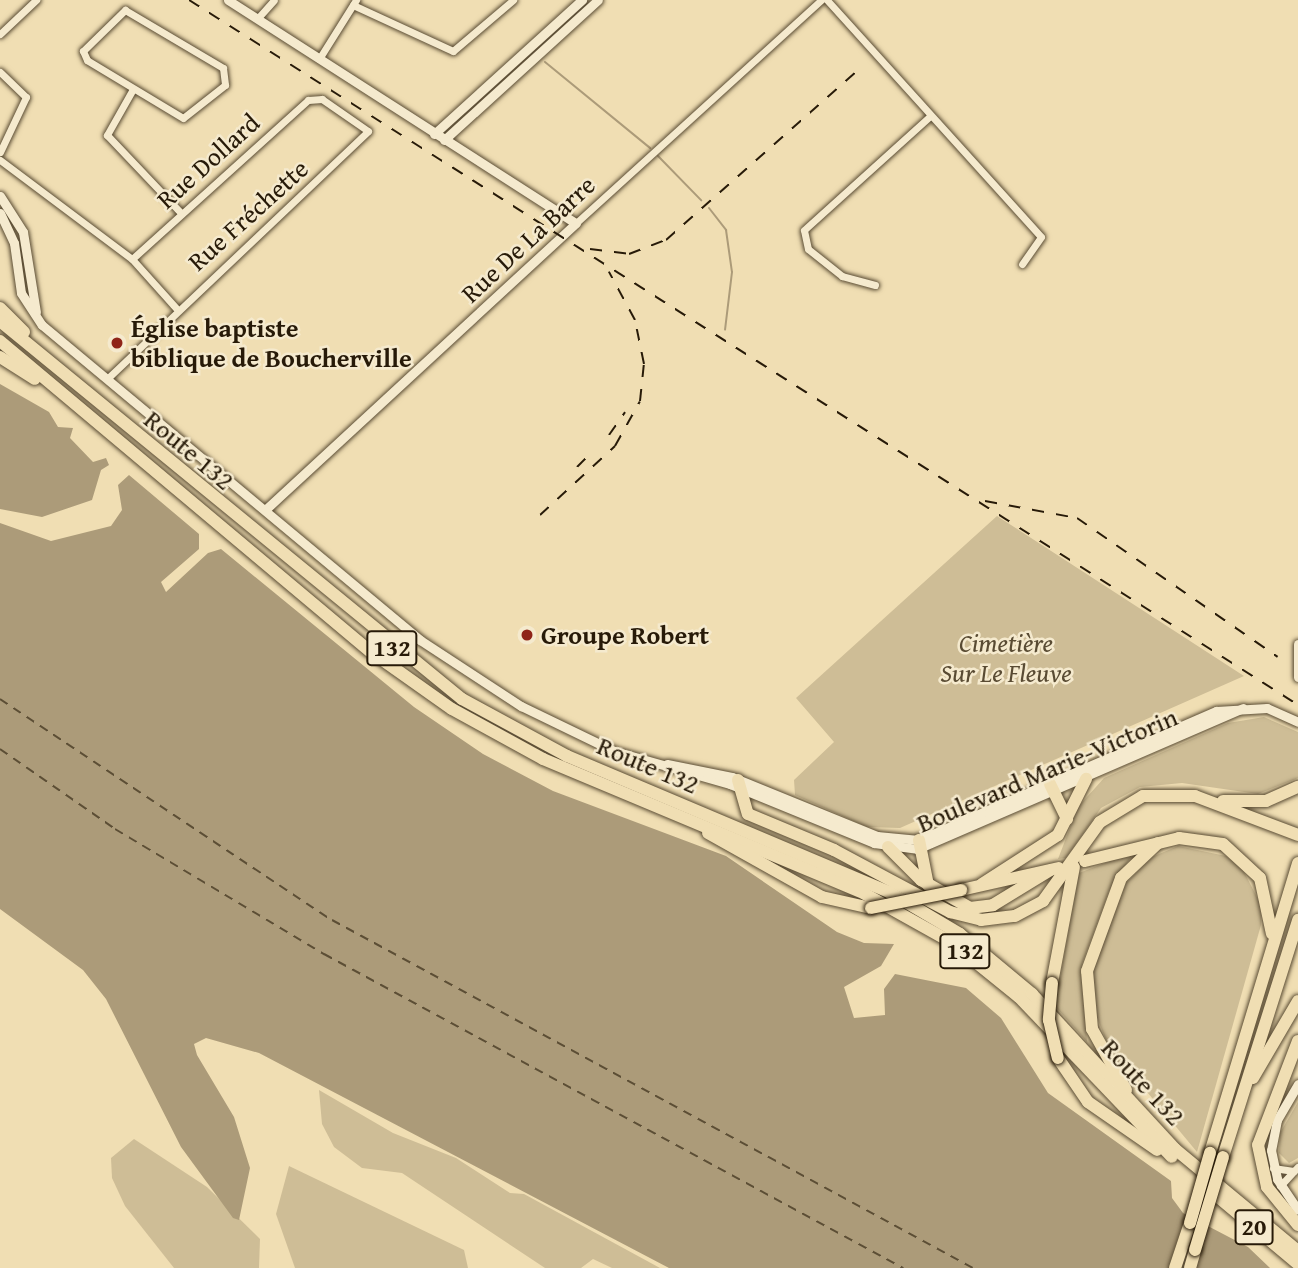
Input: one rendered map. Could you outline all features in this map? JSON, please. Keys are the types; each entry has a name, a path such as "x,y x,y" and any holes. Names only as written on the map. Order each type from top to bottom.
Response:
{"highway":[{"path":"0,308 70,380"},
{"name":"Route 132","path":"0,321 442,686 535,741 919,908 986,953 1040,1003 1167,1141 1298,1251"},
{"name":"Route 132","path":"0,341 430,695 521,748 856,889 951,942 1019,997 1176,1161"},
{"path":"0,357 77,405"},
{"path":"982,884 1055,838 1086,779"},
{"path":"1176,1161 1093,1106 1058,1058 1049,1020 1052,983 1079,864 1097,825 1125,803 1166,792 1208,800 1266,801 1298,787"},
{"path":"741,789 748,814 878,873 956,915 994,920 1038,904 1079,864 1158,843 1204,838 1240,854 1266,889 1272,947"},
{"path":"1052,789 1066,819"},
{"path":"660,795 878,873"},
{"path":"1208,800 1298,835"},
{"path":"675,814 822,897 871,908 961,890 1054,869 982,908 958,905 928,885 888,847"},
{"path":"1128,1094 1091,1026 1087,971 1121,878 1158,843"},
{"path":"920,844 928,885"},
{"path":"1175,1268 1298,863"},
{"path":"1190,1268 1298,920"},
{"path":"1238,1110 1298,1001"},
{"path":"1040,1003 1128,1094 1298,1243"},
{"path":"1297,1044 1264,1116 1258,1151 1267,1188 1298,1224"},
{"name":"20","path":"1176,1161 1298,1264"}],"street":[{"path":"0,34 36,0"},
{"path":"228,0 576,223"},
{"path":"257,19 274,0"},
{"name":"Rue De La Barre","path":"265,510 821,0"},
{"path":"827,0 1041,237 1022,264"},
{"path":"319,59 354,3 453,51 510,1"},
{"path":"434,134 524,53 546,40 589,2"},
{"path":"125,10 227,76 183,118 133,89 83,56 125,10"},
{"path":"444,140 531,61 546,40"},
{"path":"524,53 531,61"},
{"path":"0,72 26,97 0,152"},
{"path":"133,89 107,135 181,213"},
{"name":"Rue Dollard","path":"132,259 314,98"},
{"name":"Rue Fréchette","path":"109,377 176,308 368,135 364,126 314,98"},
{"path":"876,285 842,276 807,249 804,230 930,116"},
{"path":"0,160 132,259 176,308"},
{"name":"Boulevard Marie-Victorin","path":"0,196 21,227 32,302 49,331"},
{"name":"Boulevard Marie-Victorin","path":"0,214 14,243 21,293 49,331 109,377 265,510 446,658 531,712 627,756 741,789 877,836 920,844"},
{"path":"1298,644 1298,677"},
{"name":"Boulevard Marie-Victorin","path":"741,789 888,847 920,844 1052,789 1208,713 1243,708 1271,709 1298,723"},
{"name":"Boulevard Marie-Victorin","path":"1052,789 1086,779 1243,708"},
{"path":"1296,1089 1273,1135 1273,1168 1280,1185 1296,1207"},
{"path":"1273,1168 1296,1169"},
{"path":"1280,1185 1296,1169"}],"green space":[{"name":"Cimetière Sur Le Fleuve","path":"997,516 1244,676 900,828 867,827 795,795 794,780 834,742 796,698"},
{"path":"1264,717 1298,732 1298,778 1258,794 1182,783 1140,787 1101,808 1066,858 1058,859 1078,807 1104,778 1228,723"},
{"path":"1178,846 1226,856 1243,870 1261,905 1261,925 1197,1152 1108,1045 1092,1005 1093,969 1126,883 1152,857"},
{"path":"1134,852 1109,891 1082,964 1087,1042 1055,1006 1079,873"},
{"path":"319,1090 393,1133 456,1158 510,1193 524,1194 660,1268 612,1268 593,1259 581,1268 545,1268 402,1173 362,1168 334,1147 322,1124"},
{"path":"1298,1102 1298,1158 1289,1163 1279,1153 1280,1133"},
{"path":"134,1139 207,1187 260,1239 259,1268 174,1268 125,1206 112,1178 111,1158"},
{"path":"289,1166 464,1250 468,1268 295,1268 276,1214"}],"shaded area":[{"path":"0,384 49,412 58,427 73,428 70,438 93,462 106,458 109,465 101,470 92,500 42,517 0,509"},
{"path":"129,475 199,534 199,549 161,582 166,592 208,553 221,549 414,707 483,754 553,791 726,856 837,932 864,943 894,944 881,966 844,987 854,1018 885,1015 884,989 895,974 966,988 1001,1018 1048,1093 1171,1181 1172,1198 1183,1213 1248,1247 1270,1268 669,1268 259,1053 206,1038 194,1044 197,1055 234,1117 250,1168 239,1220 233,1218 181,1147 106,999 83,970 0,909 0,523 51,541 111,526 122,510 118,485"}],"waterway":[{"path":"545,62 650,148"},
{"path":"658,156 701,200"},
{"path":"709,208 726,230 732,272 725,330"}],"ferry route":[{"path":"0,699 332,920 973,1268"},
{"path":"0,749 115,829 324,954 903,1268"}],"railway":[{"path":"189,0 1298,705"},
{"path":"590,249 629,254 666,240 855,73"},
{"path":"540,515 615,446 640,401 644,364 635,320 609,272"},
{"path":"609,435 625,412"},
{"path":"577,467 592,452"},
{"path":"985,501 1077,518 1278,657"}],"place":[{"name":"Église baptiste biblique de Boucherville","path":"117,343"},
{"name":"Groupe Robert","path":"527,635"}]}
